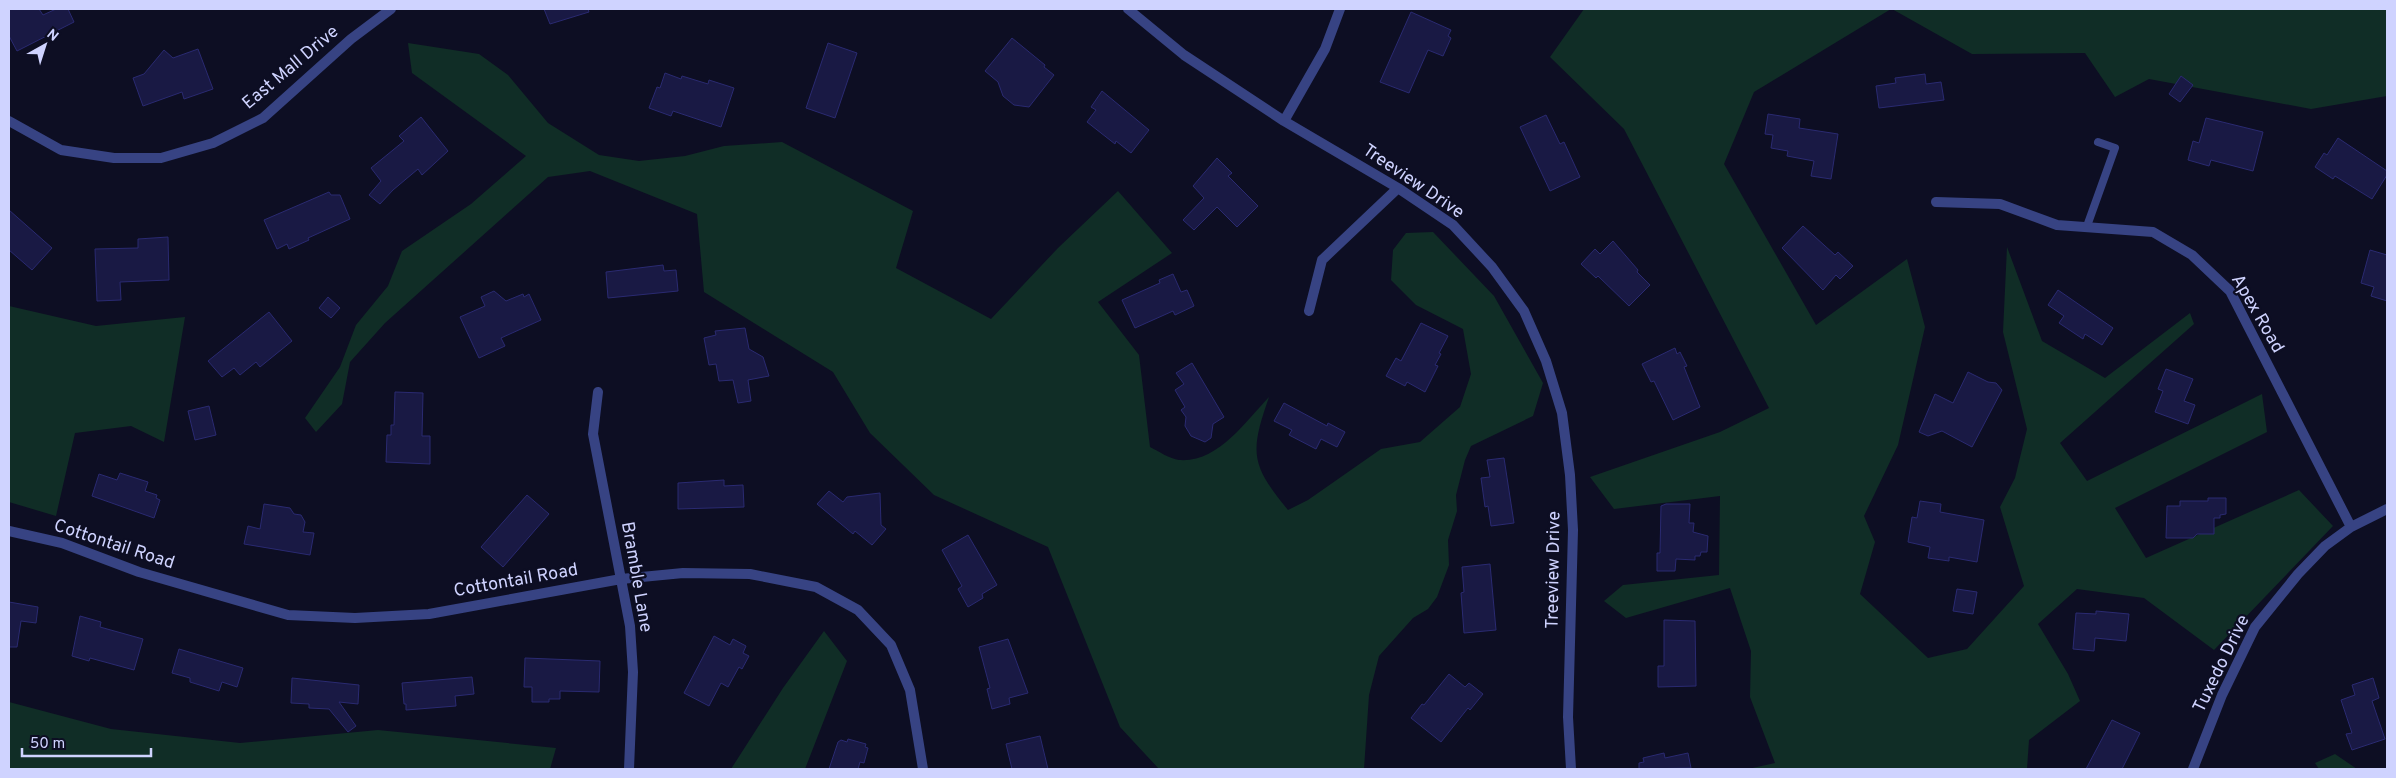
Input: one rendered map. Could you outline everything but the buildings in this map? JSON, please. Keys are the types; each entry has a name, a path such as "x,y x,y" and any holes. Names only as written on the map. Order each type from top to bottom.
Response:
{"street":[{"name":"East Mall Drive","path":"9,121 61,150 114,158 161,158 213,143 263,118 351,39 390,9"},
{"name":"Treeview Drive","path":"1128,9 1184,55 1284,121 1398,188 1452,225 1492,267 1524,311 1546,361 1562,413 1570,475 1573,530 1568,717 1571,769"},
{"path":"1284,121 1325,49 1340,9"},
{"path":"1309,311 1322,260 1398,188"},
{"name":"Apex Road","path":"1936,202 2000,204 2057,225 2153,232 2192,255 2230,291 2351,527"},
{"name":"Bramble Lane","path":"598,392 593,434 630,626 633,672 629,769"},
{"name":"Tuxedo Drive","path":"2193,769 2222,695 2255,627 2298,574 2325,546 2351,527 2387,509"},
{"name":"Cottontail Road","path":"9,531 62,543 139,572 288,614 355,618 429,614 621,579 683,573 750,574 816,587 858,610 891,645 910,690 923,769"}],"lane":[{"path":"2087,226 2115,148 2098,142"}],"green space":[{"path":"1584,9 1891,9 1754,92 1724,164 1816,325 1907,259 1925,327 1898,445 1864,516 1875,542 1860,594 1928,658 1967,649 2024,586 2000,507 2015,478 2027,429 2003,332 2007,247 2042,341 2105,378 2190,313 2194,324 2060,443 2087,481 2262,394 2267,432 2115,508 2146,558 2299,490 2333,526 2214,650 2144,598 2077,589 2038,624 2068,674 2080,701 2029,740 2027,769 1748,769 1775,763 1750,697 1751,651 1730,588 1626,618 1604,601 1623,585 1719,575 1720,496 1614,509 1590,477 1720,432 1769,408 1624,129 1550,57"},
{"path":"1892,9 2387,9 2387,96 2311,109 2149,79 2115,97 2085,53 1972,54"},
{"path":"408,43 479,54 508,75 548,123 599,155 639,161 685,156 724,146 782,142 913,211 896,268 991,319 1058,248 1118,191 1172,253 1098,302 1139,355 1150,447 1168,457 1179,460 1193,459 1206,455 1230,439 1269,397 1259,431 1257,457 1266,481 1288,510 1308,500 1381,449 1420,442 1460,407 1471,374 1463,329 1416,305 1391,280 1393,250 1406,233 1433,232 1494,296 1543,383 1533,416 1471,446 1465,460 1456,495 1457,511 1448,540 1449,565 1437,597 1428,609 1413,618 1379,656 1369,695 1364,769 1159,769 1120,727 1048,547 934,495 870,433 833,372 704,292 697,214 590,171 548,177 385,323 350,362 342,404 316,432 305,418 340,367 356,325 388,286 402,251 471,204 526,156 412,73"},
{"path":"9,306 96,326 185,317 164,442 131,426 75,433 56,516 9,502"},
{"path":"824,631 847,661 805,769 731,769 783,688"},
{"path":"9,702 111,729 240,743 378,730 556,748 550,769 9,769"},
{"path":"2335,754 2357,769 2319,769 2315,763"}]}
